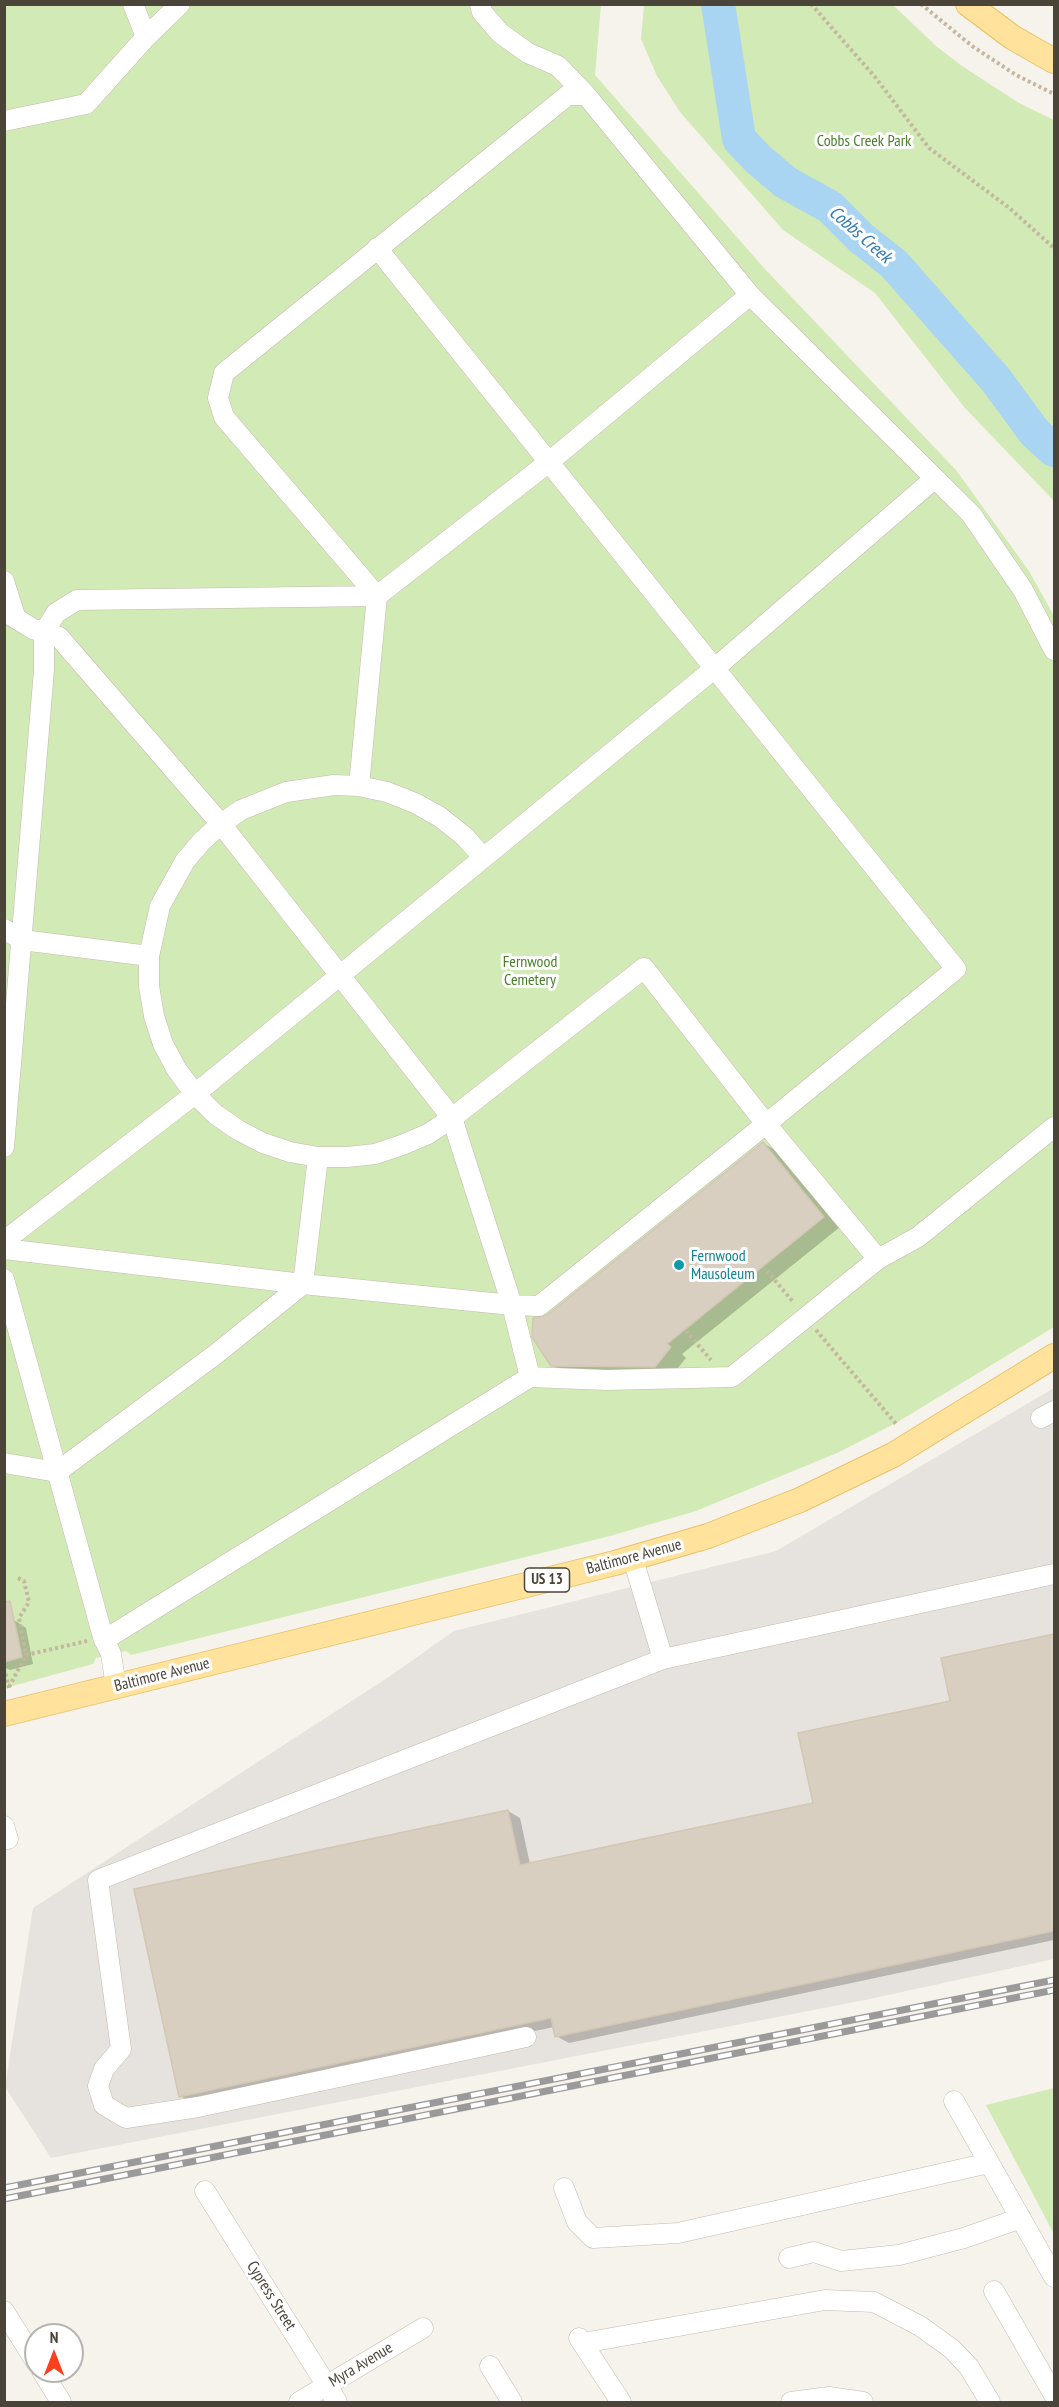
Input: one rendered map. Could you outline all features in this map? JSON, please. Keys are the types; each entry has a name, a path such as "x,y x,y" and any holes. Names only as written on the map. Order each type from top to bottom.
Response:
{"main road":[{"path":"968,4 1012,37 1054,61"},
{"name":"Baltimore Avenue","path":"4,1714 633,1559 755,1519 844,1480 939,1429 1054,1356"}],"street":[{"path":"133,4 146,38"},
{"path":"4,121 86,104 180,4"},
{"path":"480,4 482,12 500,33 528,52 558,66 586,95 750,295 971,514 1023,590 1054,650"},
{"path":"358,786 377,596 224,417 218,398 224,373 567,95 586,95"},
{"path":"4,1249 303,1284 539,1306 956,969 377,248"},
{"path":"4,1147 44,670 44,632 56,613 77,600 377,596 549,462 750,295"},
{"path":"4,1241 195,1094 715,668 934,479"},
{"path":"4,581 10,615 33,629 59,637 221,824 452,1118 512,1305 530,1377"},
{"path":"483,857 464,836 441,817 387,792 358,786 334,785 286,792 241,810 221,824 185,861 171,883 160,906 149,956 149,986 154,1016 172,1062 195,1094 223,1120 263,1143 318,1157 375,1154 419,1138 452,1118 644,968 766,1124 878,1259"},
{"path":"4,929 22,940 149,956"},
{"path":"103,1638 530,1377 607,1380 732,1377 807,1319 878,1259 918,1237 1054,1126"},
{"path":"4,1463 57,1472 216,1354 303,1284 318,1157"},
{"path":"4,1280 103,1638 111,1654 116,1686"},
{"path":"633,1559 663,1659"},
{"path":"526,2037 198,2107 126,2118 104,2105 98,2086 104,2069 122,2049 98,1880 663,1659 1054,1574"},
{"path":"4,1827 8,1839 4,1839"},
{"path":"954,2101 1054,2277"},
{"path":"564,2188 577,2222 592,2238 678,2233 929,2179 989,2163"},
{"name":"Cypress Street","path":"205,2191 332,2394"},
{"path":"789,2258 814,2252 841,2261 899,2255 964,2238 1021,2218"},
{"path":"994,2291 1053,2388"},
{"path":"621,2403 581,2341 825,2300 874,2302 920,2325 952,2349 969,2367 990,2403"},
{"path":"4,2311 24,2343"},
{"name":"Myra Avenue","path":"299,2403 332,2394 423,2328"},
{"path":"490,2366 512,2403"},
{"path":"49,2383 61,2403"},
{"path":"791,2403 843,2397 863,2403"}],"path":[{"path":"811,4 875,77 929,148 1008,207 1054,248"},
{"path":"921,4 998,63 1054,94"},
{"path":"767,1271 897,1425"},
{"path":"686,1331 725,1377"},
{"path":"9,1687 26,1655 19,1618 29,1602 24,1581 18,1578"},
{"path":"26,1655 103,1638"},
{"path":"4,1668 9,1687"},
{"path":"4,1683 9,1687"}],"shaded area":[{"path":"1054,1388 1054,1959 865,2000 51,2158 5,2087 33,1908 390,1676 454,1631 776,1551"}],"green space":[{"name":"Fernwood Cemetery","path":"5,5 601,5 595,75 764,268 956,470 1029,571 1054,616 1054,1327 896,1423 837,1453 696,1511 610,1536 131,1655 126,1651 111,1654 96,1658 93,1664 5,1688"},
{"name":"Cobbs Creek Park","path":"644,5 893,5 936,46 962,66 1019,103 1054,120 1054,501 965,408 875,293 783,230 680,112 657,76 641,39"},
{"path":"1054,2088 1054,2234 986,2105"}],"building":[{"name":"Fernwood Mausoleum","path":"763,1142 824,1217 667,1344 671,1347 655,1367 551,1366 532,1337 533,1318 547,1315"},
{"path":"10,1601 22,1657 4,1662 4,1602"},
{"path":"1054,1634 1054,1931 555,2037 551,2018 179,2097 134,1889 508,1810 520,1865 813,1803 798,1733 950,1701 941,1658"}],"waterway":[{"name":"Cobbs Creek","path":"718,4 739,139 785,182 830,207 861,238 894,264 996,380 1035,433 1054,450"}],"railway":[{"path":"4,2188 1054,1980"},
{"path":"4,2199 1054,1990"}],"place":[{"name":"Fernwood Mausoleum","path":"679,1265"}]}
